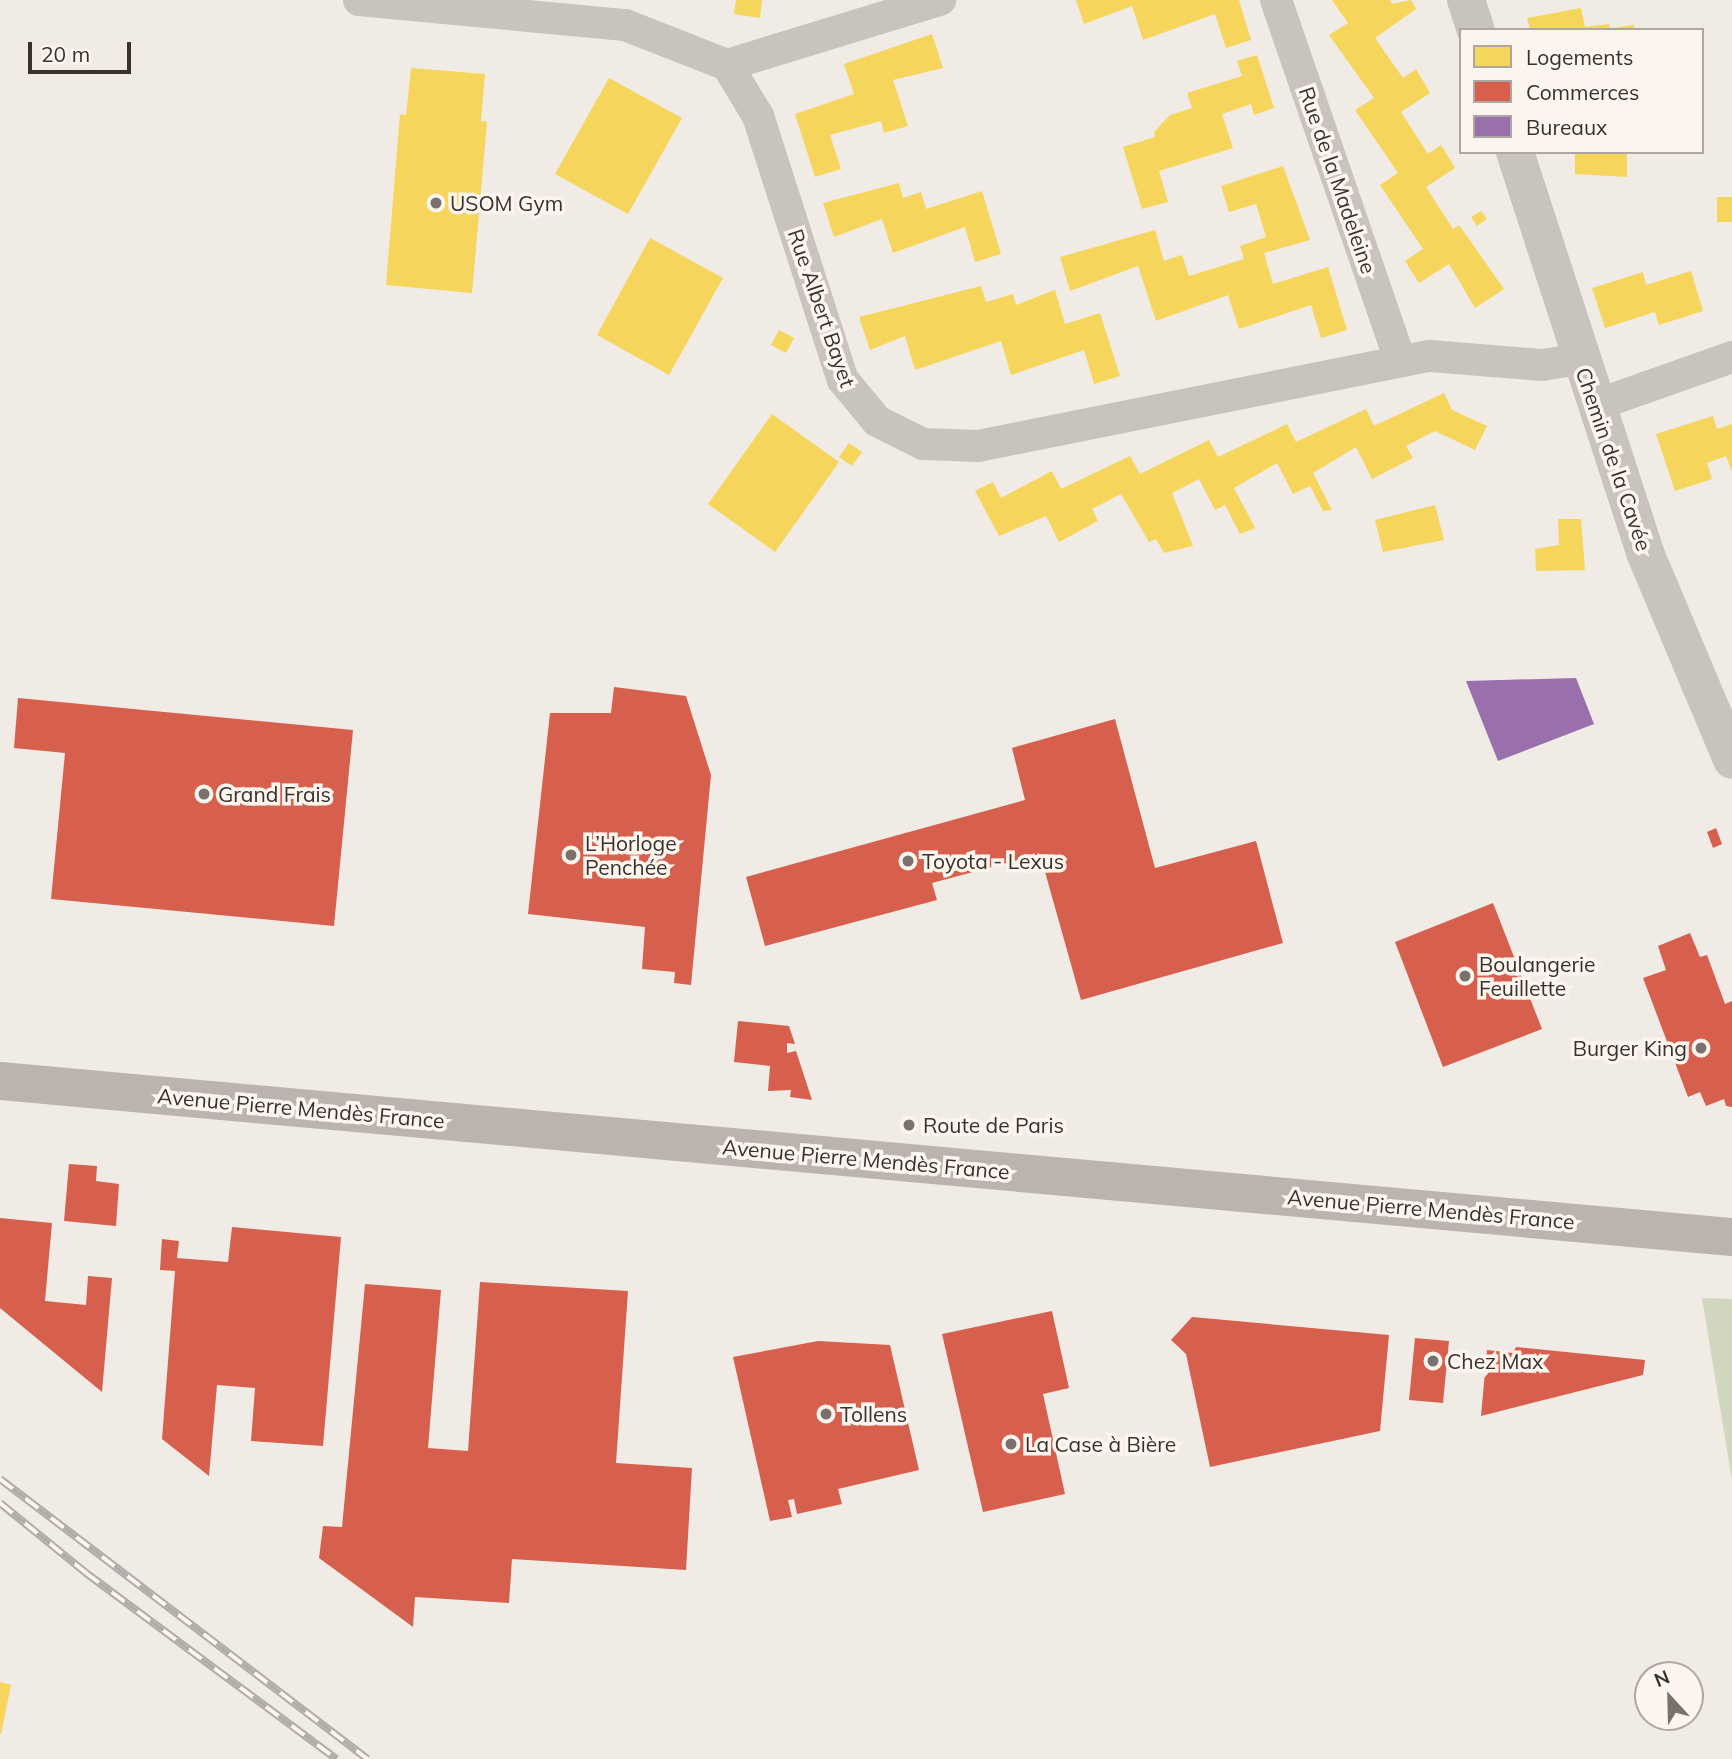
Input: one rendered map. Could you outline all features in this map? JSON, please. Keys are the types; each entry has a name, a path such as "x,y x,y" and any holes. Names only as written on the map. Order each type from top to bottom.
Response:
{"main road":[{"name":"Avenue Pierre Mendès France","path":"0,1081 1732,1237"}],"street":[{"path":"359,0 625,25 727,65 940,0"},
{"name":"Rue de la Madeleine","path":"1276,0 1401,360"},
{"path":"1466,0 1475,28"},
{"name":"Rue Albert Bayet","path":"727,65 758,116 844,380 858,404 897,435 923,444 978,446 1401,360 1457,356 1542,365 1580,359"},
{"name":"Chemin de la Cavée","path":"1516,154 1580,359 1646,555 1732,760"},
{"path":"1595,405 1732,357"}],"green space":[{"path":"1702,1298 1732,1299 1732,1480"}],"building: Logements":[{"path":"736,0 762,0 760,18 734,14"},
{"path":"1076,0 1239,0 1251,40 1226,48 1215,14 1143,40 1132,6 1084,24"},
{"path":"1332,0 1390,0 1392,4 1411,0 1416,9 1375,38 1403,78 1416,69 1430,93 1401,112 1428,154 1441,145 1455,168 1426,187 1453,229 1459,225 1504,289 1475,308 1449,264 1419,283 1405,261 1423,249 1380,185 1398,173 1355,110 1374,98 1329,35 1348,23"},
{"path":"1581,8 1585,27 1609,24 1610,28 1530,28 1527,18"},
{"path":"1634,25 1635,28 1613,28"},
{"path":"932,34 943,68 893,80 908,126 884,133 881,121 830,135 841,169 815,177 795,114 854,94 844,64"},
{"path":"1257,55 1274,108 1254,115 1251,104 1222,114 1233,148 1159,171 1168,202 1142,209 1123,147 1155,137 1154,132 1170,115 1192,108 1187,93 1242,76 1237,61"},
{"name":"USOM Gym","path":"411,68 485,74 481,121 487,122 472,293 386,285 400,114 406,115"},
{"path":"609,78 682,118 628,214 555,174"},
{"path":"1575,154 1627,154 1627,177 1575,174"},
{"path":"1283,166 1310,240 1264,253 1273,284 1328,267 1347,330 1321,338 1311,305 1239,329 1228,295 1156,321 1138,266 1070,291 1060,257 1155,230 1164,261 1182,255 1189,276 1244,259 1240,246 1266,237 1256,204 1229,212 1221,186"},
{"path":"899,183 903,198 921,192 926,209 982,191 1001,254 975,262 965,227 893,253 882,219 834,237 823,203"},
{"path":"1717,197 1732,197 1732,222 1717,222"},
{"path":"1481,211 1487,219 1477,226 1471,217"},
{"path":"650,238 723,278 669,375 597,335"},
{"path":"1691,271 1703,311 1659,325 1655,312 1605,328 1592,288 1643,272 1646,285"},
{"path":"981,286 986,302 1013,294 1016,305 1055,290 1065,324 1100,313 1120,376 1094,384 1084,350 1011,375 1001,341 915,370 905,336 870,350 859,317"},
{"path":"779,330 794,338 786,353 771,345"},
{"path":"1444,393 1452,410 1487,426 1475,450 1435,431 1406,446 1413,458 1372,479 1356,447 1313,473 1332,510 1323,511 1310,486 1293,494 1277,463 1234,488 1255,528 1240,534 1225,505 1215,510 1199,479 1172,493 1193,546 1164,553 1156,539 1149,542 1121,494 1092,509 1098,521 1059,542 1046,516 999,536 975,491 993,482 1001,498 1052,471 1061,489 1130,456 1140,474 1209,440 1218,457 1287,424 1296,442 1366,409 1374,426"},
{"path":"772,414 839,462 775,552 708,504"},
{"path":"1713,416 1717,429 1732,424 1732,472 1726,456 1707,463 1712,479 1675,491 1656,434"},
{"path":"849,443 862,452 852,466 839,457"},
{"path":"1435,505 1444,540 1383,552 1375,520"},
{"path":"1558,519 1581,519 1585,570 1536,571 1535,549 1559,545"},
{"path":"0,1682 11,1685 1,1734 0,1734"}],"building: Commerces":[{"path":"614,687 686,696 711,775 691,985 674,983 675,972 642,969 645,927 528,914 550,713 611,713"},
{"name":"Grand Frais","path":"18,698 353,730 334,926 51,899 65,753 14,748"},
{"name":"Toyota - Lexus","path":"1115,719 1155,868 1256,841 1283,943 1081,1000 1040,854 932,883 937,900 765,946 746,877 1025,800 1012,748"},
{"path":"1716,828 1722,844 1713,848 1707,832"},
{"name":"Boulangerie Feuillette","path":"1493,903 1542,1029 1443,1067 1395,942"},
{"name":"Burger King","path":"1690,933 1700,957 1707,955 1725,1004 1732,1001 1732,1107 1726,1106 1724,1099 1706,1106 1700,1092 1688,1097 1643,978 1666,970 1658,946"},
{"path":"738,1021 789,1026 795,1044 787,1043 787,1053 796,1051 812,1100 790,1097 791,1090 768,1091 770,1066 734,1062"},
{"name":"Route de Paris","path":"902,1121 917,1122 916,1129 902,1128"},
{"path":"69,1164 97,1166 96,1181 119,1184 116,1226 64,1221"},
{"path":"0,1218 52,1223 45,1301 86,1305 88,1276 112,1278 102,1392 0,1308"},
{"path":"232,1227 341,1237 323,1446 251,1441 255,1388 217,1385 209,1476 162,1439 175,1271 160,1270 162,1239 179,1241 177,1258 228,1262"},
{"path":"480,1282 628,1291 616,1463 692,1468 686,1570 512,1559 509,1603 415,1597 413,1627 319,1558 323,1526 342,1527 365,1284 441,1290 428,1448 468,1451"},
{"name":"La Case à Bière","path":"1052,1311 1069,1388 1043,1394 1065,1494 983,1512 942,1334"},
{"path":"1192,1317 1389,1335 1380,1431 1210,1467 1186,1354 1171,1340"},
{"path":"1415,1338 1449,1341 1443,1403 1409,1400"},
{"name":"Tollens","path":"818,1341 890,1345 919,1470 838,1489 842,1504 797,1514 794,1499 788,1500 792,1517 770,1521 733,1357"},
{"path":"1516,1347 1645,1360 1643,1375 1481,1416 1487,1350 1513,1353"}],"building: Bureaux":[{"path":"1576,678 1594,724 1498,761 1466,681"}],"railway":[{"path":"0,1479 367,1759"},
{"path":"0,1503 86,1573 336,1759"}],"place":[{"name":"USOM Gym","path":"436,203"},
{"name":"Grand Frais","path":"204,794"},
{"name":"L’Horloge Penchée","path":"571,855"},
{"name":"Toyota - Lexus","path":"908,861"},
{"name":"Boulangerie Feuillette","path":"1465,976"},
{"name":"Burger King","path":"1701,1048"},
{"name":"Route de Paris","path":"909,1125"},
{"name":"Chez Max","path":"1433,1361"},
{"name":"Tollens","path":"826,1414"},
{"name":"La Case à Bière","path":"1011,1444"}]}
